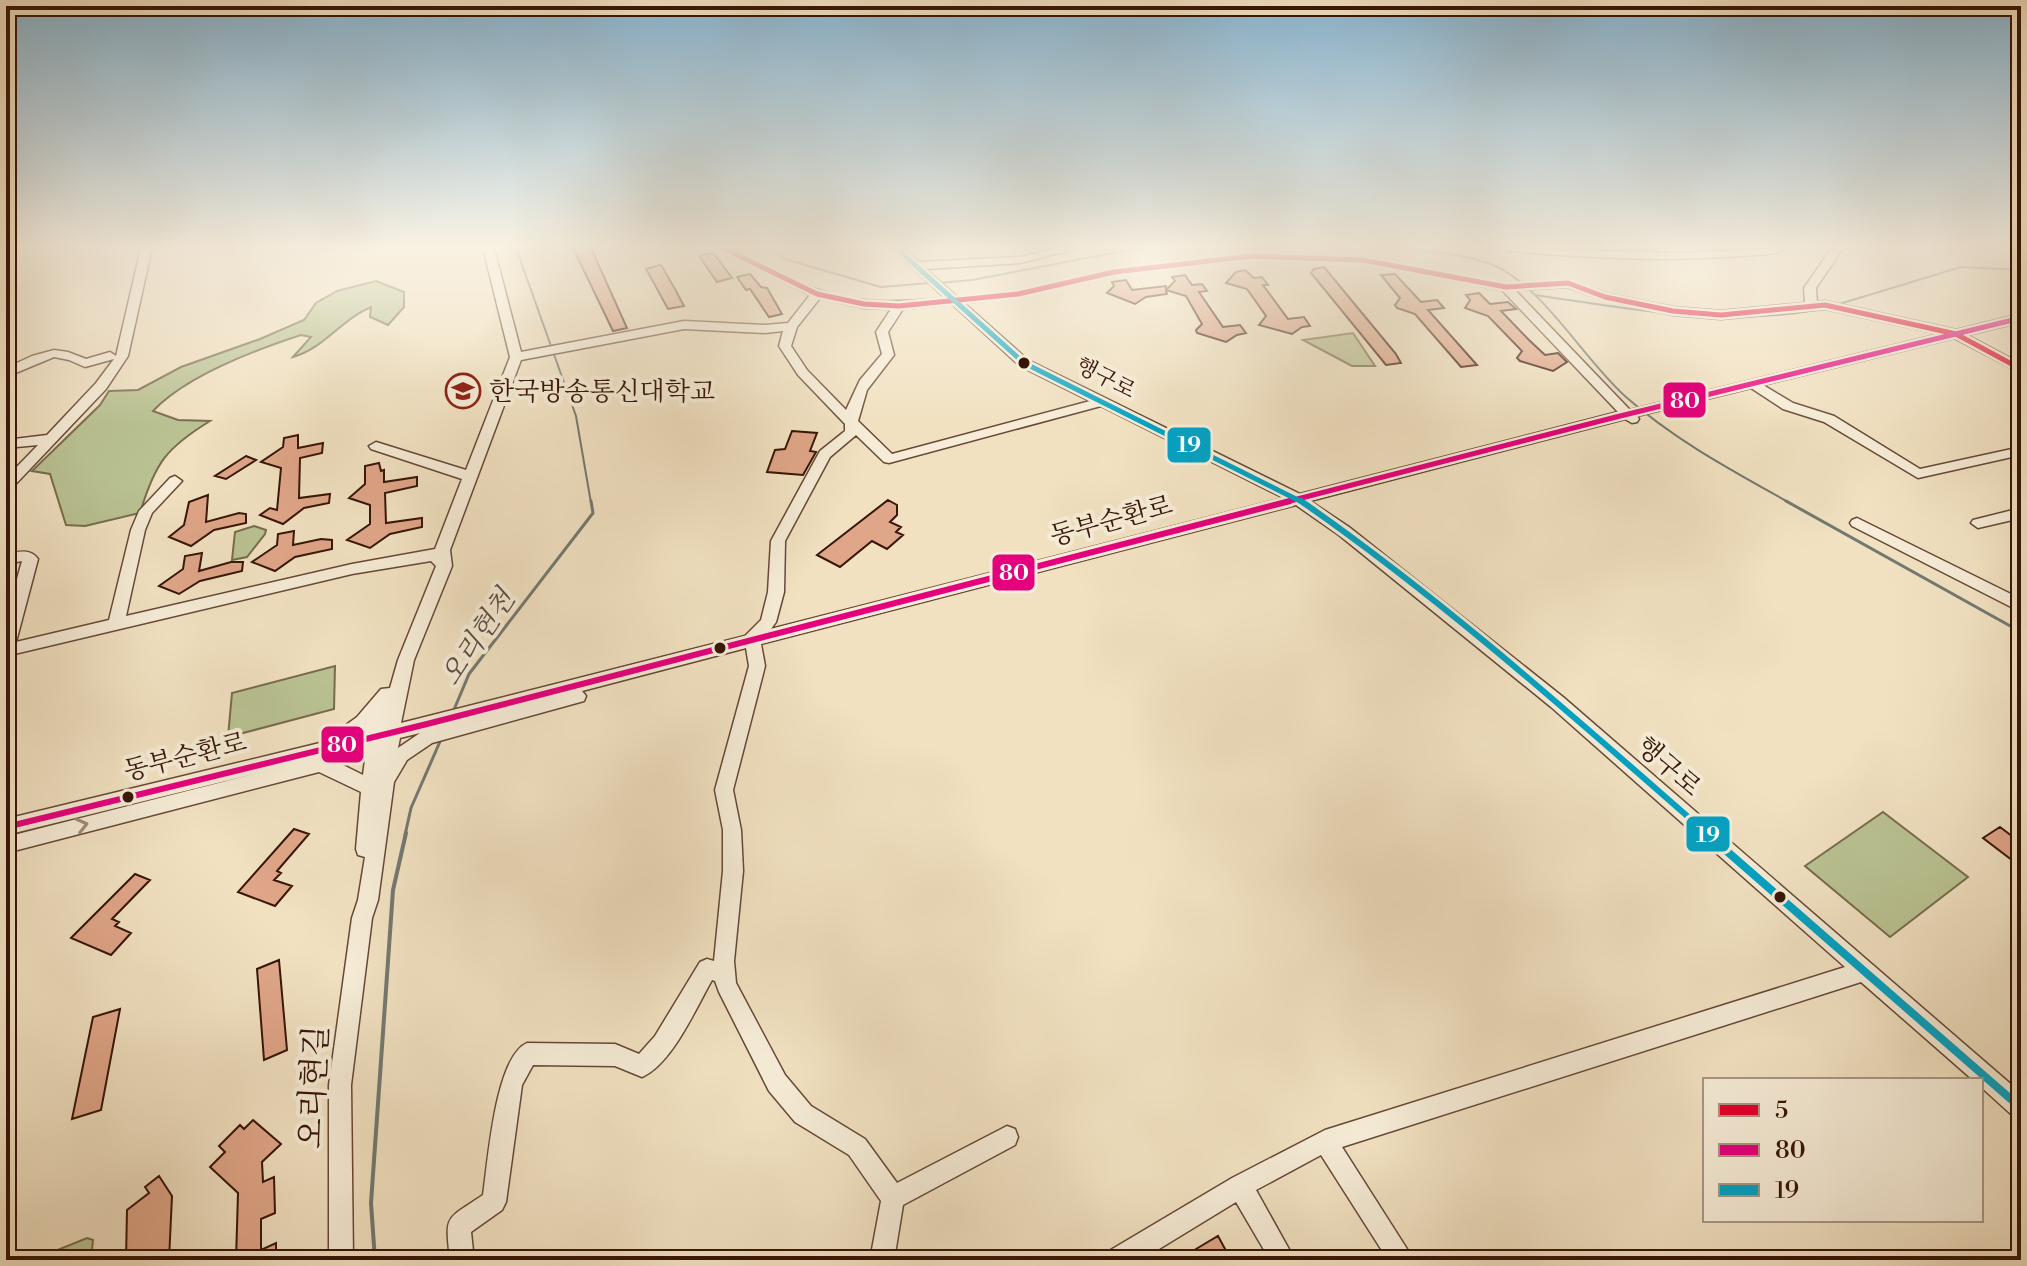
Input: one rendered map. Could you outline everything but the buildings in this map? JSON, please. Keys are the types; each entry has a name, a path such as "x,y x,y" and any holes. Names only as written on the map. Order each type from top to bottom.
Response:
{"street":[{"path":"6,486 90,387 110,356 124,307"},
{"path":"6,472 101,386 122,356 133,307"},
{"path":"507,307 522,356 684,325 765,329 792,326"},
{"path":"807,307 786,338 786,349 850,421 889,459 1101,402"},
{"path":"882,1260 893,1198 857,1147 803,1114 777,1083 726,985 733,871 732,830 724,790 757,666 754,642 768,622 776,592 778,541 825,454 852,432 850,421 863,385 888,355 882,332 898,307"},
{"name":"행구로","path":"963,307 1024,363 1302,502 1557,702 2021,1108"},
{"path":"1528,307 1635,417"},
{"path":"1654,307 1721,315 1792,307"},
{"path":"1835,307 1956,334 2021,369"},
{"path":"1755,385 2021,318"},
{"path":"6,373 52,353 66,352 85,363 110,356"},
{"name":"오리현길","path":"341,1260 340,1085 362,918 359,905 382,741 392,694 435,566 444,553 471,477 522,356"},
{"path":"1755,385 1788,406 1829,419 1918,474 2021,451"},
{"name":"동부순환로","path":"6,845 320,757 754,642 1743,392 1755,385"},
{"path":"6,444 45,438"},
{"path":"376,446 471,477"},
{"path":"116,624 138,530 146,511 175,481"},
{"path":"1978,523 2021,513"},
{"path":"1857,523 2021,606"},
{"path":"6,559 23,556 30,559 6,649 352,569 444,553"},
{"path":"392,694 427,730 401,755 378,784 336,769 320,757 392,694"},
{"name":"동부순환로","path":"6,827 320,757"},
{"path":"462,1260 458,1226 494,1202 511,1083 527,1054 615,1055 642,1066 663,1044 707,969 725,973"},
{"path":"1118,1260 1240,1186 1325,1141 1864,971"},
{"path":"893,1198 1007,1137"},
{"path":"1325,1141 1402,1260"},
{"path":"1240,1186 1283,1260"}],"green space":[{"path":"313,307 371,307 304,353 293,357 311,337 301,335 243,356 167,398 153,411 178,420 210,421 164,458 151,481 140,513 85,526 66,525 50,474 32,471 100,405 109,391 138,390 181,367 304,320"},
{"path":"371,307 404,307 388,325 370,317"},
{"path":"1353,333 1375,366 1352,366 1303,340"},
{"path":"254,526 266,530 265,534 247,557 232,560 235,532"},
{"path":"335,666 334,709 228,737 232,693"},
{"path":"1883,812 1968,877 1890,937 1805,866"},
{"path":"87,1238 93,1240 91,1260 33,1260"}],"waterway":[{"name":"오리현천","path":"537,307 576,416 591,503"},
{"path":"1547,307 1611,382 1645,413 1705,454 1790,503"},
{"path":"1616,307 1713,317 1749,317 1821,309"},
{"name":"오리현천","path":"453,712 469,674 593,513 591,501"},
{"path":"1786,501 2021,632"},
{"name":"오리현천","path":"405,835 411,808 442,737"},
{"name":"오리현천","path":"375,1260 371,1203 393,890 406,833"}],"transit line":[{"name":"19","path":"962,307 1024,363 1296,498 1344,531 1557,702 2021,1108"},
{"name":"5","path":"1654,307 1721,315 1803,307"},
{"name":"5","path":"1834,307 1956,334 2021,369"},
{"name":"80","path":"6,827 427,724 1616,417 2021,318"}],"place":[{"name":"한국방송통신대학교","path":"463,391"}]}
